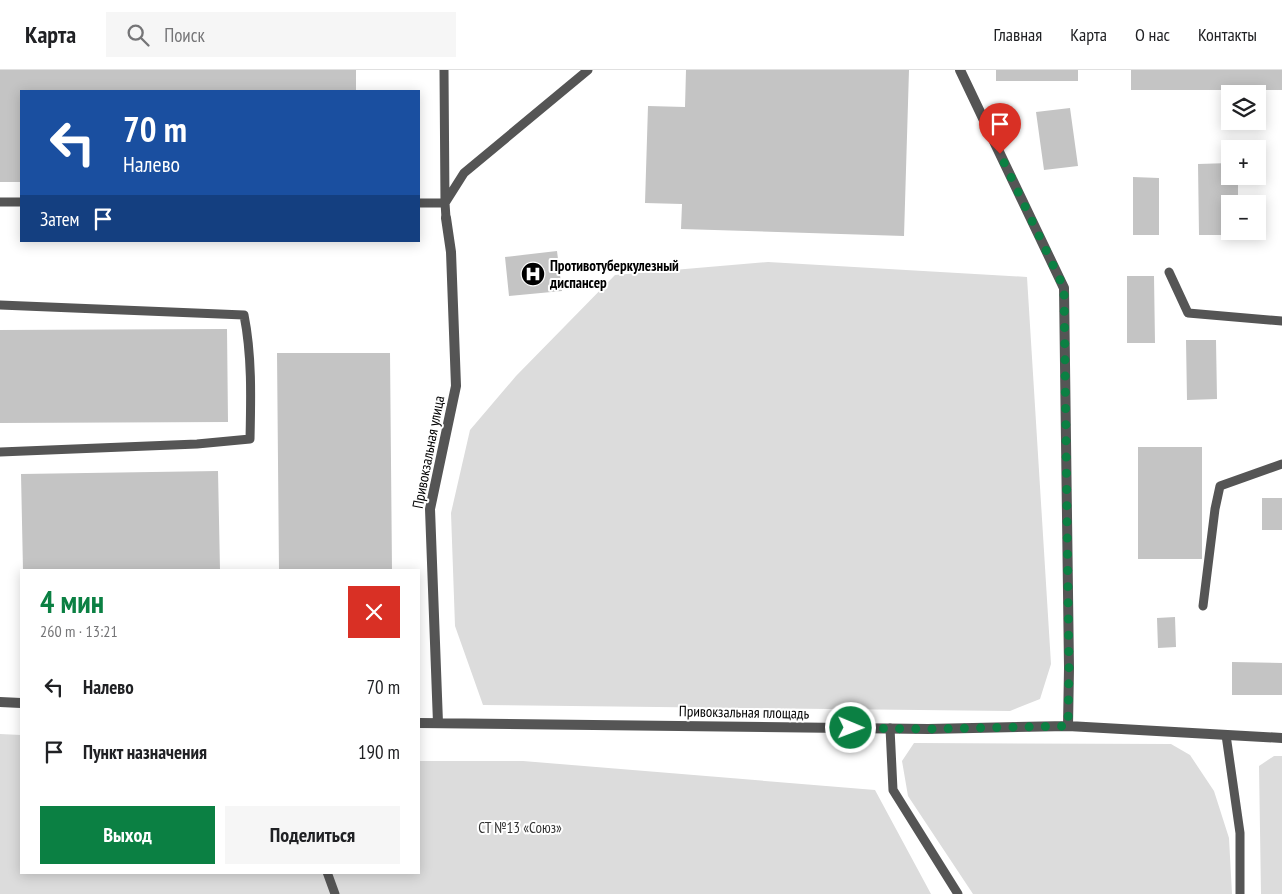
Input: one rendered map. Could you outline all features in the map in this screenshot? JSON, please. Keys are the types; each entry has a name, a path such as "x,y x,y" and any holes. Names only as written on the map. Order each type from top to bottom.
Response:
{"street":[{"path":"960,70 1064,288 1069,668 1068,726"},
{"name":"Привокзальная улица","path":"438,723 430,508 456,386 450,252 446,218"},
{"path":"0,702 20,703"},
{"name":"Привокзальная площадь","path":"420,723 890,728 1068,726 1282,738"}],"lane":[{"path":"444,70 446,218"},
{"path":"445,203 464,173 588,70"},
{"path":"0,202 20,202"},
{"path":"420,203 445,203"},
{"path":"1169,272 1188,313 1282,321"},
{"path":"0,305 244,314 248,338 251,405 250,439 197,444 0,452"},
{"path":"1203,606 1215,509 1220,486 1282,464"},
{"path":"890,728 893,790 958,894"},
{"path":"1226,736 1240,832 1240,894"},
{"path":"328,874 334,894"}],"green space":[{"path":"768,262 1027,277 1051,664 1040,699 1010,711 483,705 455,626 451,513 470,430 516,376 615,275"},
{"name":"СТ №13 «Союз»","path":"0,734 20,735 20,874 420,874 420,761 523,761 875,790 931,894 0,894"},
{"path":"914,743 1171,744 1190,755 1214,791 1229,838 1232,894 973,894 908,796 902,761"},
{"path":"1274,756 1282,756 1282,894 1261,894 1259,766"}],"building":[{"path":"0,70 356,70 356,90 20,90 20,182 0,182"},
{"path":"686,70 909,70 904,236 681,229 682,204 645,203 648,106 685,107"},
{"path":"996,70 1078,70 1078,81 996,81"},
{"path":"1131,70 1282,70 1282,90 1266,90 1266,85 1221,85 1221,90 1131,90"},
{"path":"1070,108 1078,166 1044,170 1036,112"},
{"path":"1221,163 1221,185 1238,185 1238,195 1221,195 1221,235 1199,235 1198,164"},
{"path":"1133,177 1159,178 1159,235 1133,235"},
{"name":"Противотуберкулезный диспансер","path":"557,251 562,291 509,296 505,257"},
{"path":"1127,276 1154,276 1155,343 1127,343"},
{"path":"227,329 228,422 0,423 0,330"},
{"path":"1186,340 1216,340 1217,399 1187,400"},
{"path":"277,353 390,353 392,569 279,569"},
{"path":"1138,447 1202,447 1202,559 1138,559"},
{"path":"218,471 220,569 23,569 21,474"},
{"path":"1262,498 1282,498 1282,530 1262,530"},
{"path":"1175,617 1176,647 1158,648 1157,618"},
{"path":"1232,662 1282,663 1282,695 1232,695"}],"place":[{"name":"Противотуберкулезный диспансер","path":"533,274"}],"route":[{"path":"851,728 928,729 1068,726 1069,668 1064,288 1000,154"}]}
